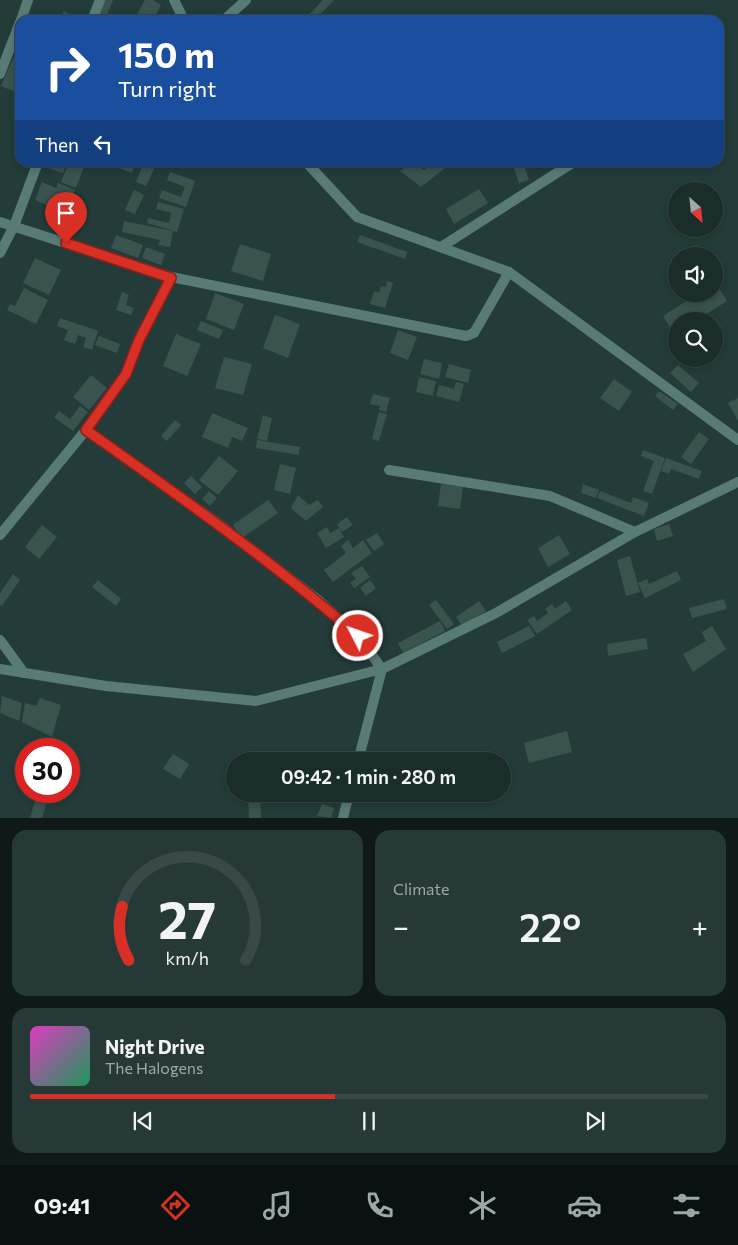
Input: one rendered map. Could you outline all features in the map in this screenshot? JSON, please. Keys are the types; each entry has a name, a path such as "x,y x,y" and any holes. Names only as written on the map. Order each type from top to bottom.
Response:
{"street":[{"path":"22,15 28,0"},
{"path":"94,15 100,0"},
{"path":"174,0 182,15"},
{"path":"230,15 246,0"},
{"path":"0,74 15,34"},
{"path":"0,253 14,226 36,167"},
{"path":"311,167 357,217 510,272 738,440"},
{"path":"441,246 566,167"},
{"path":"0,222 171,278 466,336 474,332 510,272"},
{"path":"0,535 86,430 126,374 139,340 171,278"},
{"path":"86,430 215,521 318,600 358,636 382,669"},
{"path":"389,470 550,496 635,532"},
{"path":"0,669 106,686 256,701 382,669 496,613 635,532 738,482"},
{"path":"0,640 24,673"},
{"path":"360,752 382,669"},
{"path":"343,818 347,802"}],"building":[{"path":"104,0 113,0 107,15 98,15"},
{"path":"145,0 153,0 161,5 156,15 137,15"},
{"path":"323,0 334,0 320,15 309,15"},
{"path":"64,11 71,15 62,15"},
{"path":"15,54 15,92 1,86"},
{"path":"48,167 65,167 63,173"},
{"path":"67,167 84,167 76,188 61,182"},
{"path":"116,167 134,167 132,173"},
{"path":"142,167 154,169 146,186 136,182"},
{"path":"405,167 419,167 424,170 428,167 445,168 421,187 400,171"},
{"path":"514,167 525,167 529,180 519,183"},
{"path":"170,172 195,181 186,207 159,198 162,190 181,197 185,187 167,180"},
{"path":"42,182 56,188 58,183 75,190 63,220 47,214 50,206 35,200"},
{"path":"479,189 488,203 454,224 446,209"},
{"path":"134,190 144,195 135,214 125,210"},
{"path":"158,202 184,209 177,232 147,223 148,218 169,223 171,213 156,209"},
{"path":"124,221 173,231 170,247 158,245 160,240 122,232"},
{"path":"116,235 143,245 138,258 111,248"},
{"path":"360,235 407,252 405,259 357,242"},
{"path":"240,244 271,254 263,281 231,271"},
{"path":"146,247 165,254 161,265 142,258"},
{"path":"35,258 61,270 49,295 23,283"},
{"path":"387,281 393,283 385,308 370,304 374,291 379,293 381,286 386,287"},
{"path":"24,288 48,300 36,324 7,310 10,304 15,306"},
{"path":"122,292 129,295 126,305 134,308 131,315 116,310"},
{"path":"215,293 244,304 234,330 206,319"},
{"path":"723,295 727,301 709,312 669,312 685,302 723,302"},
{"path":"668,313 668,324 663,316"},
{"path":"275,315 300,324 288,358 263,348"},
{"path":"60,318 98,331 92,350 83,347 86,338 78,335 75,344 64,340 68,330 57,326"},
{"path":"201,321 223,330 219,339 197,330"},
{"path":"398,330 417,337 408,360 390,353"},
{"path":"176,334 201,344 187,376 163,366"},
{"path":"99,336 120,344 117,353 95,345"},
{"path":"224,357 252,364 243,395 215,388"},
{"path":"424,359 442,363 439,379 420,374"},
{"path":"449,364 471,370 468,383 445,377"},
{"path":"676,367 680,367 699,383 691,392 670,373"},
{"path":"91,375 107,388 89,410 73,397"},
{"path":"419,377 436,381 433,396 416,392"},
{"path":"614,379 632,392 619,411 600,398"},
{"path":"456,382 464,384 459,402 436,396 439,385 454,389"},
{"path":"659,391 678,404 673,410 655,396"},
{"path":"373,394 390,398 386,412 379,410 380,406 370,404"},
{"path":"738,398 738,421 728,403"},
{"path":"80,406 88,412 73,431 54,417 59,411 70,419"},
{"path":"379,412 387,414 379,441 372,439"},
{"path":"212,413 248,428 242,441 232,437 228,448 202,437"},
{"path":"263,415 272,418 267,441 257,439"},
{"path":"175,420 181,425 167,441 161,436"},
{"path":"699,432 709,439 691,464 681,457"},
{"path":"257,440 300,447 299,455 256,448"},
{"path":"643,450 665,458 652,494 643,491 654,461 641,456"},
{"path":"219,456 238,471 218,495 199,480"},
{"path":"666,458 702,471 699,479 671,469 669,474 661,471"},
{"path":"280,464 296,468 290,494 274,490"},
{"path":"191,476 202,487 195,494 184,483"},
{"path":"441,484 463,487 460,509 438,506"},
{"path":"583,484 599,490 596,498 581,493"},
{"path":"209,491 217,498 210,506 202,499"},
{"path":"600,491 631,503 633,497 649,503 644,516 597,498"},
{"path":"298,495 309,505 318,500 323,507 306,521 291,508"},
{"path":"268,500 278,513 242,538 233,525"},
{"path":"347,517 353,525 342,532 337,524"},
{"path":"669,524 673,536 657,541 654,529"},
{"path":"42,525 57,537 39,559 25,547"},
{"path":"327,527 330,533 339,528 344,537 326,548 317,533"},
{"path":"377,533 384,544 374,551 366,540"},
{"path":"559,535 570,554 548,567 538,548"},
{"path":"348,540 353,548 363,540 372,553 333,582 324,570 346,553 341,546"},
{"path":"630,556 640,592 626,596 617,560"},
{"path":"362,566 370,577 354,588 350,583 356,579 351,573"},
{"path":"677,571 681,580 645,598 638,583 647,579 649,584"},
{"path":"13,574 20,580 2,606 0,605 0,593"},
{"path":"98,580 121,599 116,606 92,587"},
{"path":"370,580 376,588 366,596 360,588"},
{"path":"724,599 727,609 692,618 689,608"},
{"path":"436,600 454,624 447,629 429,605"},
{"path":"479,601 486,611 463,627 456,617"},
{"path":"566,601 572,610 537,634 527,620 534,616 537,621 548,613 545,609 552,604 555,609"},
{"path":"440,621 445,631 403,653 398,643"},
{"path":"529,626 535,636 502,653 497,642"},
{"path":"712,626 726,649 693,672 683,654 706,641 702,632"},
{"path":"646,638 648,649 608,656 607,644"},
{"path":"2,696 22,703 19,721 0,713"},
{"path":"40,698 61,705 52,737 22,722 25,703 36,706"},
{"path":"567,731 572,752 529,763 524,743"},
{"path":"173,754 189,764 180,779 163,769"},
{"path":"248,802 260,802 261,818 249,818"},
{"path":"34,803 46,803 42,818 30,818"},
{"path":"322,804 334,808 331,818 317,816"}],"route":[{"path":"66,243 171,278 139,340 126,374 86,430 215,521 318,600 358,636"}]}
